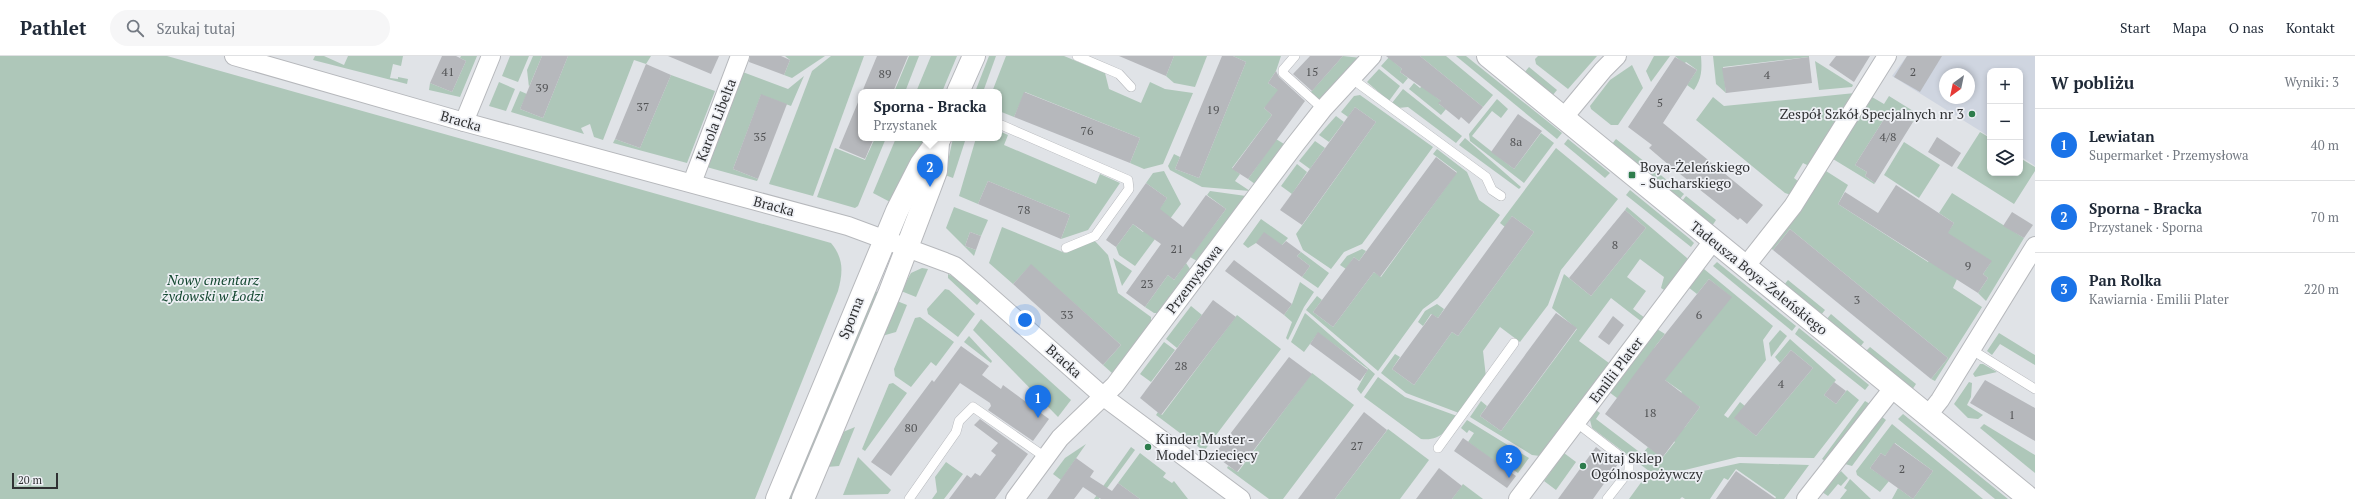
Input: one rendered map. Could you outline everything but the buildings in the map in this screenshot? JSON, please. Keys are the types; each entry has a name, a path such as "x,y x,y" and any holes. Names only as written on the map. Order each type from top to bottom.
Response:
{"street":[{"name":"Bracka","path":"234,56 464,122 848,226 938,259 960,270 1104,397 1241,499"},
{"path":"464,122 491,56"},
{"name":"Karola Libelta","path":"692,183 740,56"},
{"path":"959,89 974,56"},
{"name":"Tadeusza Boya-Żeleńskiego","path":"1488,56 1713,242 1894,387 2030,499"},
{"path":"1564,118 1603,70 1617,56"},
{"path":"1745,267 1793,206 1887,56"},
{"name":"Przemysłowa","path":"1015,499 1060,438 1115,385 1323,109 1368,57"},
{"name":"Sporna","path":"776,499 884,240 921,164 938,141"},
{"name":"Sporna","path":"803,499 936,171 939,141"},
{"name":"Emilii Plater","path":"1518,499 1713,242"},
{"path":"1928,415 1940,400 1972,350 2035,246"},
{"path":"1806,499 1894,387"}],"lane":[{"path":"1077,56 1119,74 1131,87"},
{"path":"1295,56 1283,70 1283,73 1323,109"},
{"path":"1351,78 1486,177 1492,190 1501,196"},
{"path":"1002,125 1128,180 1129,189 1095,236 1066,248"},
{"path":"1438,448 1514,343"},
{"path":"1972,350 2035,389"},
{"path":"909,499 956,432 959,421 973,407 1045,457"},
{"path":"1577,423 1629,463 1629,470 1607,499"}],"shaded area":[{"name":"Zespół Szkół Specjalnych nr 3","path":"1907,56 2035,56 2035,166 2023,158 2023,68 1987,68 1987,135 1892,76"}],"green space":[{"name":"Nowy cmentarz żydowski w Łodzi","path":"0,56 167,56 831,243 838,255 841,266 841,278 838,291 755,499 0,499"},
{"path":"315,56 324,56 344,65 348,56 403,56 401,66 393,64 390,78 398,79 398,77 408,79 407,84 313,60"},
{"path":"461,56 477,56 460,97 429,90 430,83 452,92 466,61 460,58"},
{"path":"510,56 529,56 518,82 502,76"},
{"path":"533,56 542,56 529,87 527,70"},
{"path":"568,56 651,56 646,64 634,60 603,140 594,137 590,124 581,128 584,134 511,112 520,91 527,94 520,109 543,118"},
{"path":"785,56 825,56 792,78 784,75 790,60"},
{"path":"831,56 864,56 813,196 769,184 812,71"},
{"path":"909,56 919,56 906,89 895,89"},
{"path":"931,56 957,56 943,89 917,89"},
{"path":"989,56 996,56 984,89 976,89"},
{"path":"1006,56 1064,56 1105,73 1109,89 1141,103 1150,82 1165,89 1193,93 1163,164 1144,169 1130,163 1140,138 1025,92 1014,117 1002,112 1002,89 993,89"},
{"path":"1174,56 1207,56 1195,87 1174,83 1166,76"},
{"path":"1233,56 1281,56 1276,71 1268,83 1275,88 1288,91 1264,108 1272,115 1232,168 1240,174 1235,181 1250,191 1202,187 1170,170 1168,166 1174,154 1180,157 1175,169 1199,178 1246,62"},
{"path":"1343,56 1361,58 1320,102 1310,93"},
{"path":"1390,56 1398,56 1394,62 1402,69 1400,72 1408,78 1403,84 1381,66"},
{"path":"1420,56 1446,56 1493,95 1483,107"},
{"path":"1456,56 1466,56 1562,133 1557,139"},
{"path":"1538,56 1597,56 1568,89 1536,64 1535,59"},
{"path":"1654,56 1670,56 1651,82 1646,71"},
{"path":"1675,56 1701,56 1701,74 1699,82 1694,90 1687,85 1697,70 1686,62 1684,64"},
{"path":"1713,56 1809,57 1723,67 1726,93 1716,84"},
{"path":"1815,61 1853,85 1852,87 1819,90"},
{"path":"1632,65 1643,88 1618,125 1611,125 1591,109 1590,106 1610,80"},
{"path":"1529,67 1557,90 1552,96 1524,73"},
{"path":"1379,69 1400,86 1389,101 1367,82"},
{"path":"740,71 788,89 804,76 791,106 761,95 733,169 758,179 757,181 703,166"},
{"path":"671,75 715,91 687,163 613,143 615,139 640,148"},
{"path":"499,82 515,89 506,111 489,106"},
{"path":"1414,83 1420,88 1422,86 1441,101 1439,104 1446,109 1441,115 1409,89"},
{"path":"1403,89 1462,136 1456,143 1408,107 1398,108 1392,103"},
{"path":"1855,93 1809,166 1803,163 1794,178 1799,182 1791,195 1785,193 1696,120 1713,97 1724,106"},
{"path":"1360,95 1433,147 1362,244 1344,252 1331,269 1303,250 1296,234 1376,122 1355,107 1348,117 1341,112 1354,96"},
{"path":"1889,96 1918,114 1913,122 1891,108 1855,165 1867,172 1865,176 1875,183 1874,184 1833,159 1872,97 1884,104"},
{"path":"1497,99 1508,109 1501,118 1492,111 1472,136 1514,169 1541,133 1554,143 1524,183 1470,141 1469,134"},
{"path":"1336,116 1344,122 1329,142 1319,135"},
{"path":"1002,132 1008,135 1004,145 1096,184 1100,174 1120,183 1088,230 1061,239 1070,215 988,181 978,204 959,196 975,141 1002,141"},
{"path":"1980,132 1987,136 1987,176 2023,176 2023,160 2035,167 2035,171 2014,204 1957,168"},
{"path":"1465,138 1521,187 1519,189 1459,145"},
{"path":"1276,139 1284,144 1255,184 1248,179"},
{"path":"1568,139 1610,173 1605,178 1564,144"},
{"path":"1616,139 1650,166 1646,172 1612,144"},
{"path":"874,141 885,141 858,206 855,208 817,197 835,148 865,160"},
{"path":"895,141 924,141 892,203 873,193"},
{"path":"952,141 965,141 953,178 945,175"},
{"path":"1315,141 1325,148 1310,169 1299,161"},
{"path":"1904,142 1940,165 1919,198 1884,175"},
{"path":"1556,148 1618,199 1561,270 1548,305 1520,342 1500,327 1483,351 1486,377 1459,413 1406,393 1381,373 1395,354 1400,357 1392,369 1414,385 1452,332 1458,336 1534,232 1512,216 1505,227 1500,223"},
{"path":"1437,149 1467,172 1479,200 1500,215 1438,298 1423,309 1378,371 1306,310 1317,296 1322,300 1313,312 1333,327 1374,272 1381,277 1457,172 1433,154"},
{"path":"1297,164 1307,172 1292,194 1281,186"},
{"path":"1652,168 1684,194 1679,200 1647,173"},
{"path":"1164,171 1181,204 1135,266 1119,255 1116,247 1133,224 1143,232 1167,198 1146,183 1153,173"},
{"path":"1826,171 1848,185 1838,204 1928,262 1954,223 1939,213 1952,193 2024,238 1986,301 1978,293 1988,278 1983,274 1991,262 1957,279 1953,288 1982,307 1935,381 1931,379 1948,358 1790,229 1773,250 1770,247 1792,221"},
{"path":"1630,190 1690,239 1694,243 1691,247 1626,195"},
{"path":"1210,191 1246,196 1197,261 1190,257 1226,209 1207,195"},
{"path":"1686,196 1716,220 1712,226 1682,201"},
{"path":"954,207 988,220 981,236 970,232 965,246 976,250 974,256 946,228"},
{"path":"1627,207 1687,258 1688,261 1666,291 1661,288 1664,277 1640,259 1627,277 1646,291 1633,309 1645,318 1642,322 1611,298 1579,341 1609,363 1543,454 1540,456 1532,455 1470,417 1481,401 1487,406 1480,416 1501,431 1577,329 1552,308 1564,274 1591,296 1646,228 1625,210"},
{"path":"1261,219 1288,238 1282,245 1256,243 1248,248 1243,244"},
{"path":"1002,227 1065,253 1093,239 1108,255 1118,293 1151,317 1151,322 1112,373 1103,365 1121,345 1031,265 1013,284 989,263"},
{"path":"1362,249 1366,251 1359,261 1354,257 1346,269 1340,265 1347,256"},
{"path":"1301,252 1329,273 1318,288 1302,277 1310,266 1297,256"},
{"path":"1113,258 1132,271 1122,286"},
{"path":"1717,262 1796,326 1792,331 1713,266"},
{"path":"1186,263 1190,269 1157,313 1154,313 1145,307 1168,275 1174,280"},
{"path":"922,268 928,269 916,297 901,291 911,273"},
{"path":"1704,269 1773,326 1763,340 1766,360 1724,415 1728,418 1740,402 1745,406 1735,418 1756,436 1813,368 1791,350 1780,363 1775,357 1790,339 1836,380 1824,395 1836,404 1847,390 1859,400 1814,458 1738,457 1677,472 1649,471 1592,428 1590,420 1596,410 1600,413 1596,419 1642,454 1648,447 1663,457 1675,442 1670,438 1685,427 1700,407 1680,394 1682,392 1662,378 1617,398 1609,392 1657,329 1665,334 1654,348 1731,297 1709,279 1697,294 1688,287"},
{"path":"948,274 958,279 982,299 977,305 948,278"},
{"path":"1788,280 1825,310 1821,315 1784,285"},
{"path":"1300,282 1314,292 1304,307 1288,340 1286,338 1292,322 1284,315 1292,304"},
{"path":"945,289 949,290 975,314 958,337 928,314 927,309"},
{"path":"873,290 879,293 793,499 786,499"},
{"path":"897,301 907,305 896,332 882,336"},
{"path":"1437,304 1444,309 1438,318 1431,314 1423,326 1418,322 1425,311"},
{"path":"1191,306 1202,315 1177,348 1166,339"},
{"path":"1305,313 1375,374 1361,394 1357,389 1368,369 1318,333 1304,352 1291,342"},
{"path":"1831,314 1864,342 1860,347 1826,320"},
{"path":"1237,315 1281,349 1204,451 1156,415 1158,412 1162,415"},
{"path":"920,317 954,342 936,366 931,362 911,387 895,376 894,369 915,318"},
{"path":"981,319 1071,400 1058,417 973,330"},
{"path":"1799,328 1869,385 1865,390 1795,334"},
{"path":"1780,330 1787,336 1771,357 1769,343"},
{"path":"1999,333 2035,355 2035,365 2000,344 1992,355 1987,351"},
{"path":"969,336 992,361 991,363 964,342"},
{"path":"1164,342 1175,350 1151,382 1140,374"},
{"path":"1870,347 1916,384 1912,390 1865,352"},
{"path":"1980,364 1983,364 1997,372 1975,377 1973,374"},
{"path":"1312,373 1354,405 1283,499 1269,499 1227,468 1228,466 1238,472"},
{"path":"1378,377 1405,397 1457,416 1446,430 1438,437 1421,439 1364,397"},
{"path":"1969,382 1972,383 1971,397 1967,405 1983,415 1978,419 1968,418 1954,404"},
{"path":"893,383 907,393 865,451 862,449 889,384"},
{"path":"1865,401 1870,404 1827,462 1822,459"},
{"path":"1903,414 2008,499 1995,499 1898,419"},
{"path":"1881,416 1886,420 1852,466 1845,464"},
{"path":"1467,420 1529,458 1518,473 1512,469 1509,472 1468,442 1474,433 1469,430 1467,433 1461,428"},
{"path":"1892,424 1983,499 1913,499 1933,471 1895,443 1885,456 1881,453 1870,468 1889,481 1880,492 1857,475 1856,471"},
{"path":"1984,424 2035,455 2035,473 1980,428"},
{"path":"855,427 839,466 827,467 843,432"},
{"path":"1388,429 1429,460 1400,499 1335,499"},
{"path":"1086,444 1061,480 1053,474 1065,458"},
{"path":"1131,447 1135,450 1099,499 1094,499"},
{"path":"1140,453 1166,473 1163,477 1172,483 1174,481 1188,499 1140,499 1118,483"},
{"path":"1564,453 1576,462 1556,490 1544,481"},
{"path":"858,457 891,490 888,494 843,495"},
{"path":"946,462 963,474 944,499 932,499 937,492 935,477"},
{"path":"1740,463 1809,465 1784,499 1775,499 1776,497 1736,469 1728,480 1724,478 1710,499 1685,499 1682,497 1680,499 1629,499 1645,477 1676,477"},
{"path":"1841,471 1848,478 1841,486 1838,484 1828,496 1822,492"},
{"path":"1850,479 1871,499 1840,499 1847,490 1844,488"},
{"path":"1463,484 1483,499 1452,499"},
{"path":"1898,488 1913,499 1892,499"}],"place":[{"name":"Zespół Szkół Specjalnych nr 3","path":"1972,114"},
{"name":"Boya-Żeleńskiego - Sucharskiego","path":"1632,175"},
{"name":"Sporna - Bracka","path":"930,187"},
{"name":"Lewiatan","path":"1038,418"},
{"name":"Kinder Muster - Model Dziecięcy","path":"1148,447"},
{"name":"Witaj Sklep Ogólnospożywczy","path":"1583,466"},
{"name":"Pan Rolka","path":"1509,478"}]}
